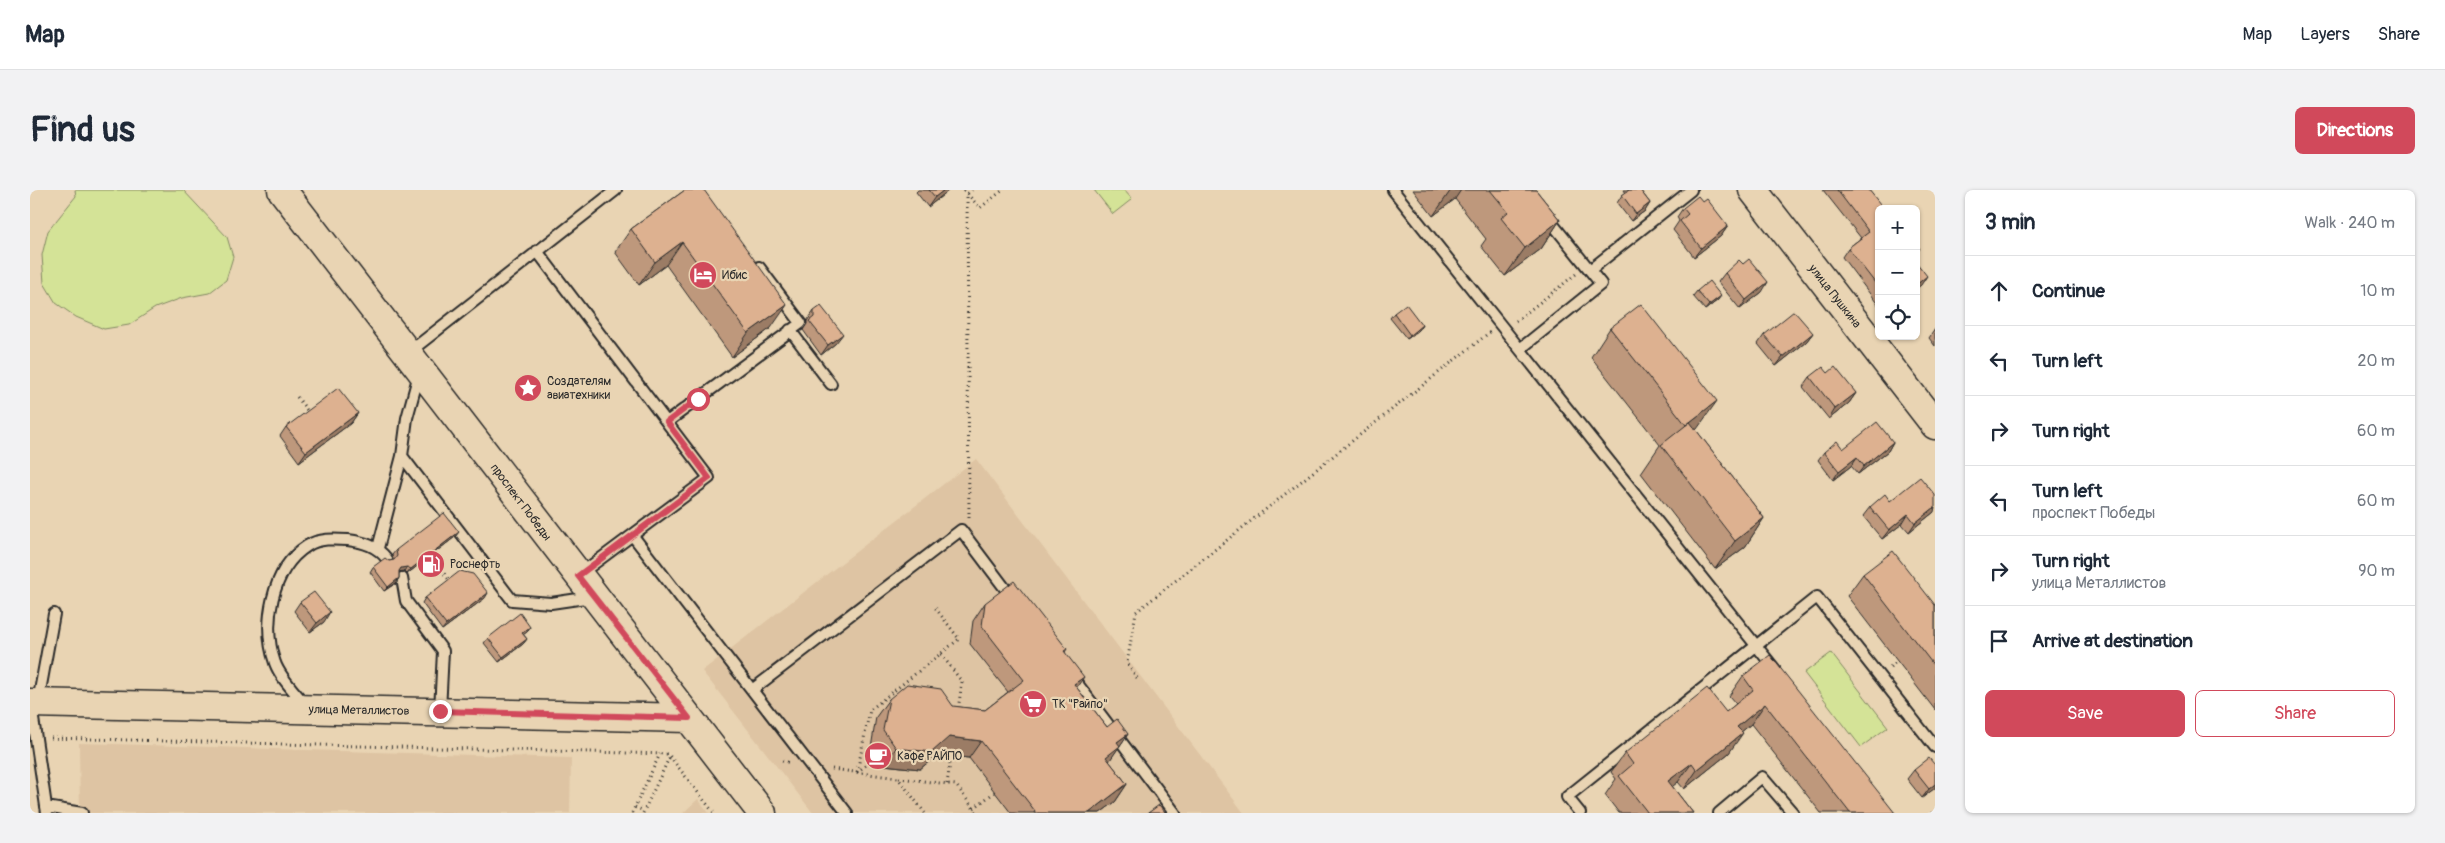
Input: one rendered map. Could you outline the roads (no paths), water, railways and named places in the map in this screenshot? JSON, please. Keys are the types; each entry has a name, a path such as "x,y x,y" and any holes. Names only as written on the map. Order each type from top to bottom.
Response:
{"street":[{"name":"проспект Победы","path":"282,190 762,813"},
{"name":"улица Пушкина","path":"1753,190 1935,425"},
{"name":"улица Металлистов","path":"33,703 689,718"}],"lane":[{"path":"378,548 402,456 414,362 537,251 616,190"},
{"path":"1393,190 1780,675"},
{"path":"1588,268 1691,190"},
{"path":"1520,348 1600,284 1538,205"},
{"path":"402,456 512,600 551,603 586,586 633,536 709,478 537,251"},
{"path":"667,422 801,323 754,260"},
{"path":"790,330 831,384"},
{"path":"752,690 961,530 1021,610"},
{"path":"633,536 847,813"},
{"path":"309,709 283,677 276,665 271,647 270,621 276,589 294,558 308,546 322,540 337,539 378,548 387,559"},
{"path":"402,578 406,601 443,651 440,711"},
{"path":"1580,813 1568,797 1817,598 1935,747"},
{"path":"54,614 33,703 46,810 82,813"},
{"path":"1062,664 1175,813"},
{"path":"1719,813 1762,777 1792,813"}],"place":[{"name":"Ибис","path":"703,275"},
{"name":"Создателям авиатехники","path":"528,388"},
{"name":"Роснефть","path":"431,564"},
{"name":"ТК \"Райпо\"","path":"1033,704"},
{"name":"Кафе РАЙПО","path":"878,756"}]}
